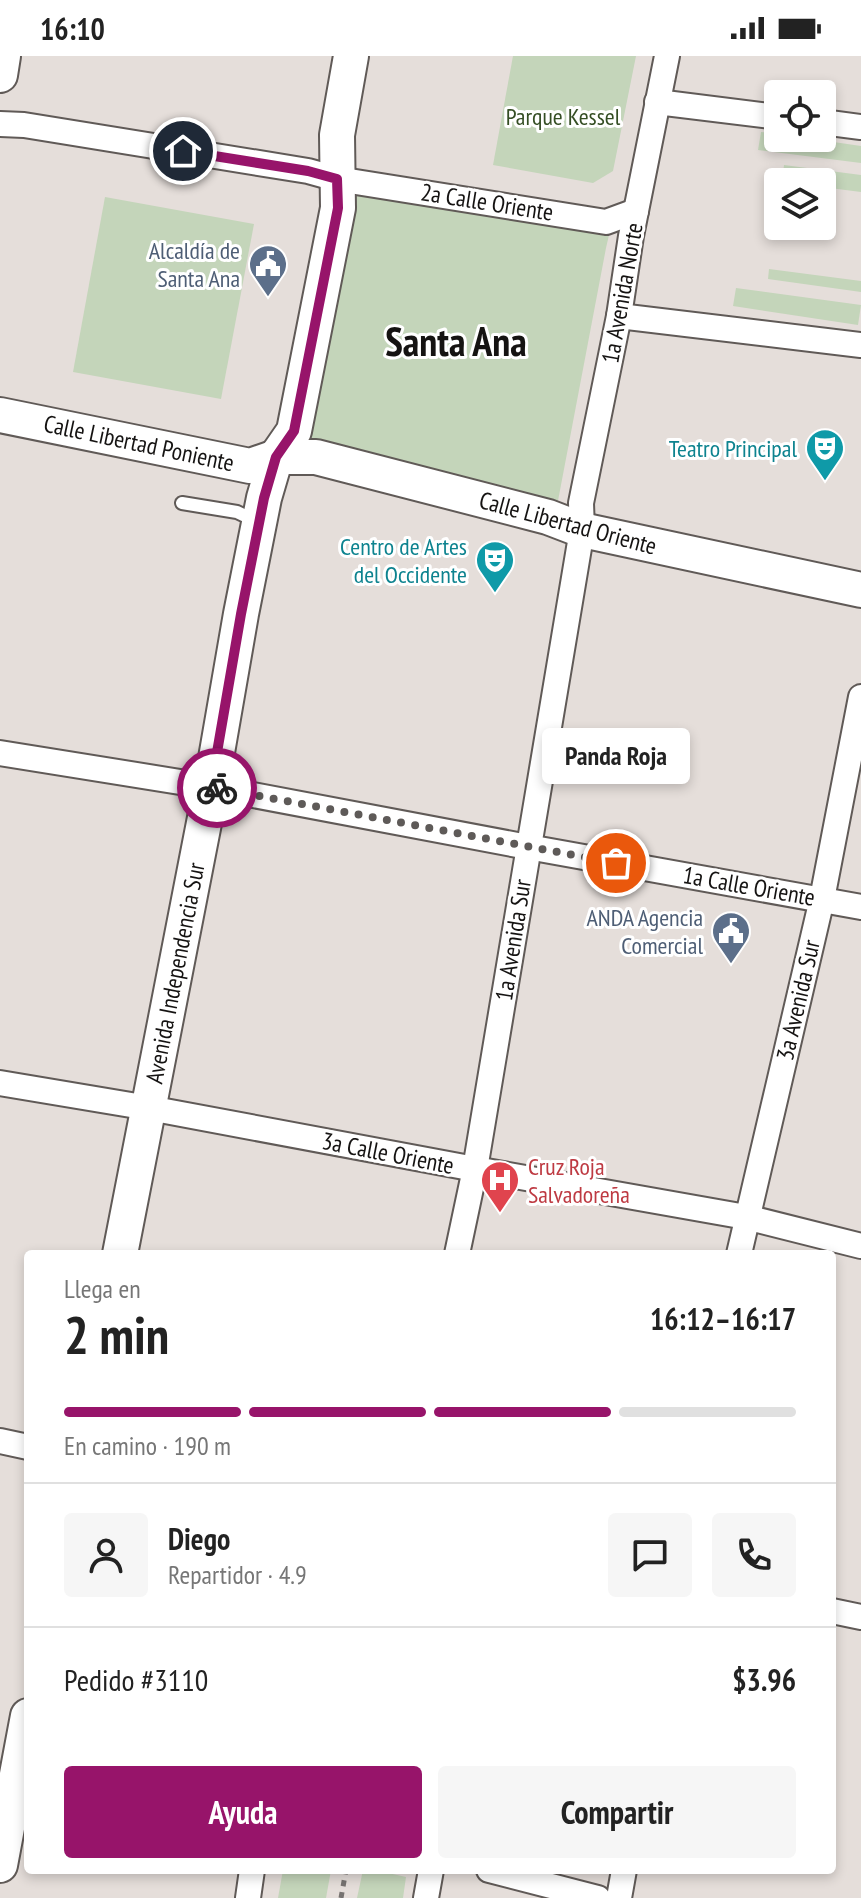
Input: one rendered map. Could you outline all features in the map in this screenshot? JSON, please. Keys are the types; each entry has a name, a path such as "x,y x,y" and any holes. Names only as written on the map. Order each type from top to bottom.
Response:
{"main road":[{"path":"0,75 3,56"},
{"name":"Avenida Independencia Sur","path":"121,1250 259,522 276,457 294,431 338,208 337,135 351,56"},
{"name":"Calle Libertad Poniente","path":"0,415 250,466 276,457"},
{"name":"Calle Libertad Oriente","path":"276,457 316,457 548,517 582,530 861,590"},
{"path":"0,1865 15,1766 24,1731"}],"street":[{"name":"1a Avenida Norte","path":"582,530 581,503 667,56"},
{"path":"657,102 764,115"},
{"name":"2a Calle Oriente","path":"0,124 24,125 606,222 636,211"},
{"path":"836,124 861,127"},
{"path":"619,316 861,345"},
{"name":"1a Avenida Sur","path":"458,1250 475,1169 582,530"},
{"name":"3a Avenida Sur","path":"740,1250 822,899 861,697"},
{"name":"1a Calle Oriente","path":"0,753 211,787 861,907"},
{"name":"3a Calle Oriente","path":"0,1083 746,1217 861,1246"},
{"path":"0,1441 24,1446"},
{"path":"836,1612 861,1617"},
{"path":"248,1898 251,1874"},
{"path":"426,1898 430,1874"},
{"path":"505,1874 598,1898"},
{"path":"619,1898 623,1874"}],"lane":[{"path":"182,503 237,512 259,522"}],"path":[{"path":"341,1898 345,1874"}],"green space":[{"name":"Parque Kessel","path":"513,56 636,56 613,171 593,183 493,165"},
{"path":"761,132 764,132 764,151 758,150"},
{"path":"836,142 861,146 861,163 774,152 836,152"},
{"path":"836,172 861,175 861,192 836,189"},
{"path":"359,193 607,231 609,235 557,506 317,446 310,435 353,206"},
{"path":"105,197 254,224 221,399 73,372"},
{"path":"769,269 861,281 861,292 768,279"},
{"path":"736,288 861,305 858,325 733,306"},
{"path":"282,1874 330,1874 326,1898 278,1898"},
{"path":"362,1874 406,1877 403,1898 357,1898"}],"way so far":[{"path":"217,788 616,863"}],"place":[{"name":"Alcaldía de Santa Ana","path":"268,298"},
{"name":"Teatro Principal","path":"825,482"},
{"name":"Centro de Artes del Occidente","path":"495,594"},
{"name":"Panda Roja","path":"616,863"},
{"name":"ANDA Agencia Comercial","path":"731,965"},
{"name":"Cruz Roja Salvadoreña","path":"500,1214"}],"district":[{"name":"Santa Ana","path":"456,341"}],"route":[{"path":"183,151 308,171 337,179 338,208 294,431 276,457 266,488 241,614 211,787 217,788"}]}
